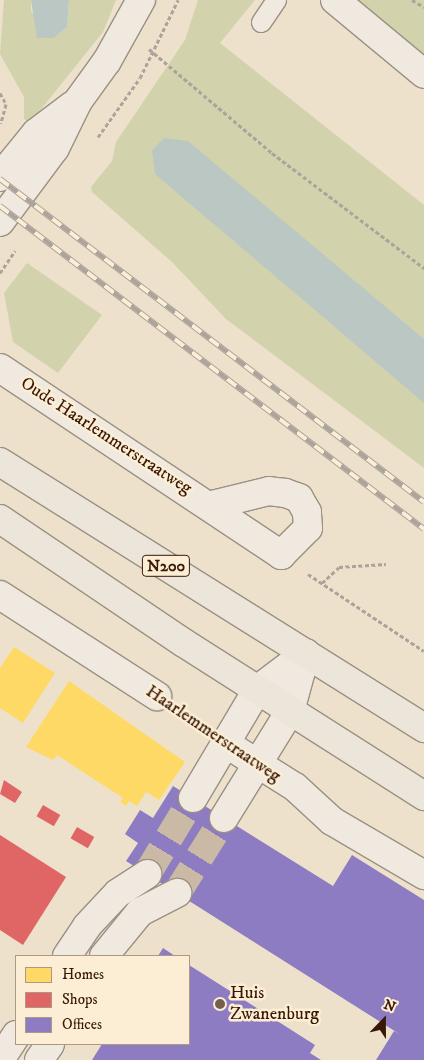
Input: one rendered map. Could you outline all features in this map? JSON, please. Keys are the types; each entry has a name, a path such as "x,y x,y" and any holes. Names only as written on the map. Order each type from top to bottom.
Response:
{"main road":[{"name":"N200","path":"0,462 424,728"},
{"path":"0,519 257,690 424,796"}],"street":[{"path":"0,222 54,148 78,101 125,32 141,0"},
{"path":"335,0 424,74"},
{"path":"0,177 36,133 78,101"},
{"name":"Oude Haarlemmerstraatweg","path":"0,368 212,505 281,555"},
{"path":"212,505 270,491 299,498 307,512 308,528 281,555"},
{"name":"Haarlemmerstraatweg","path":"0,595 157,696"},
{"path":"193,798 257,690 306,654"},
{"path":"224,818 290,711 306,654"},
{"name":"Haarlemmerstraatweg","path":"225,743 295,787 332,821 424,875"},
{"path":"68,955 86,926 118,892 147,874"},
{"path":"105,955 140,912 177,893"},
{"path":"0,1060 15,1038"},
{"path":"39,1060 49,1045"}],"lane":[{"path":"261,22 276,0"}],"path":[{"path":"412,0 424,6"},
{"path":"125,32 424,268"},
{"path":"0,93 6,104 0,126"},
{"path":"281,555 424,652"},
{"path":"322,584 339,567 386,564"},
{"name":"Haarlemmerstraatweg","path":"157,696 225,743"}],"green space":[{"path":"4,0 31,0 31,11 54,38 67,27 69,0 116,0 103,32 30,123 24,119 24,97 0,54"},
{"path":"198,0 255,0 220,43 424,205 424,468 226,319 172,262 92,192 91,187 112,161 116,142 185,40"},
{"path":"350,0 424,0 424,61"},
{"path":"27,263 102,315 58,373 13,342 4,293"}],"shaded area":[{"path":"31,0 69,0 67,27 54,38 37,38"},
{"path":"164,138 188,141 424,339 424,403 155,174 152,150"}],"building: Homes":[{"path":"14,647 55,673 23,723 0,708 0,668"},
{"path":"69,681 185,762 159,800 146,792 137,806 129,801 126,806 120,802 123,798 57,755 53,760 26,747"}],"building: Shops":[{"path":"4,780 22,792 15,803 0,794"},
{"path":"43,805 60,815 54,826 36,816"},
{"path":"77,827 94,837 88,848 70,838"},
{"path":"0,835 66,877 23,945 0,930"}],"building: Offices":[{"path":"173,786 333,886 352,855 424,900 424,1060 376,1060 394,1031 401,1035 126,861 138,843 125,834 140,810 153,818"},
{"path":"163,948 174,955 159,955"},
{"name":"Huis Zwanenburg","path":"190,966 315,1045 310,1053 321,1060 92,1060 101,1045 190,1045"}],"tunnel":[{"path":"147,874 193,798"},
{"path":"177,893 224,818"}],"railway":[{"path":"0,179 424,502"},
{"path":"0,206 424,529"}],"place":[{"name":"Huis Zwanenburg","path":"220,1004"}]}
